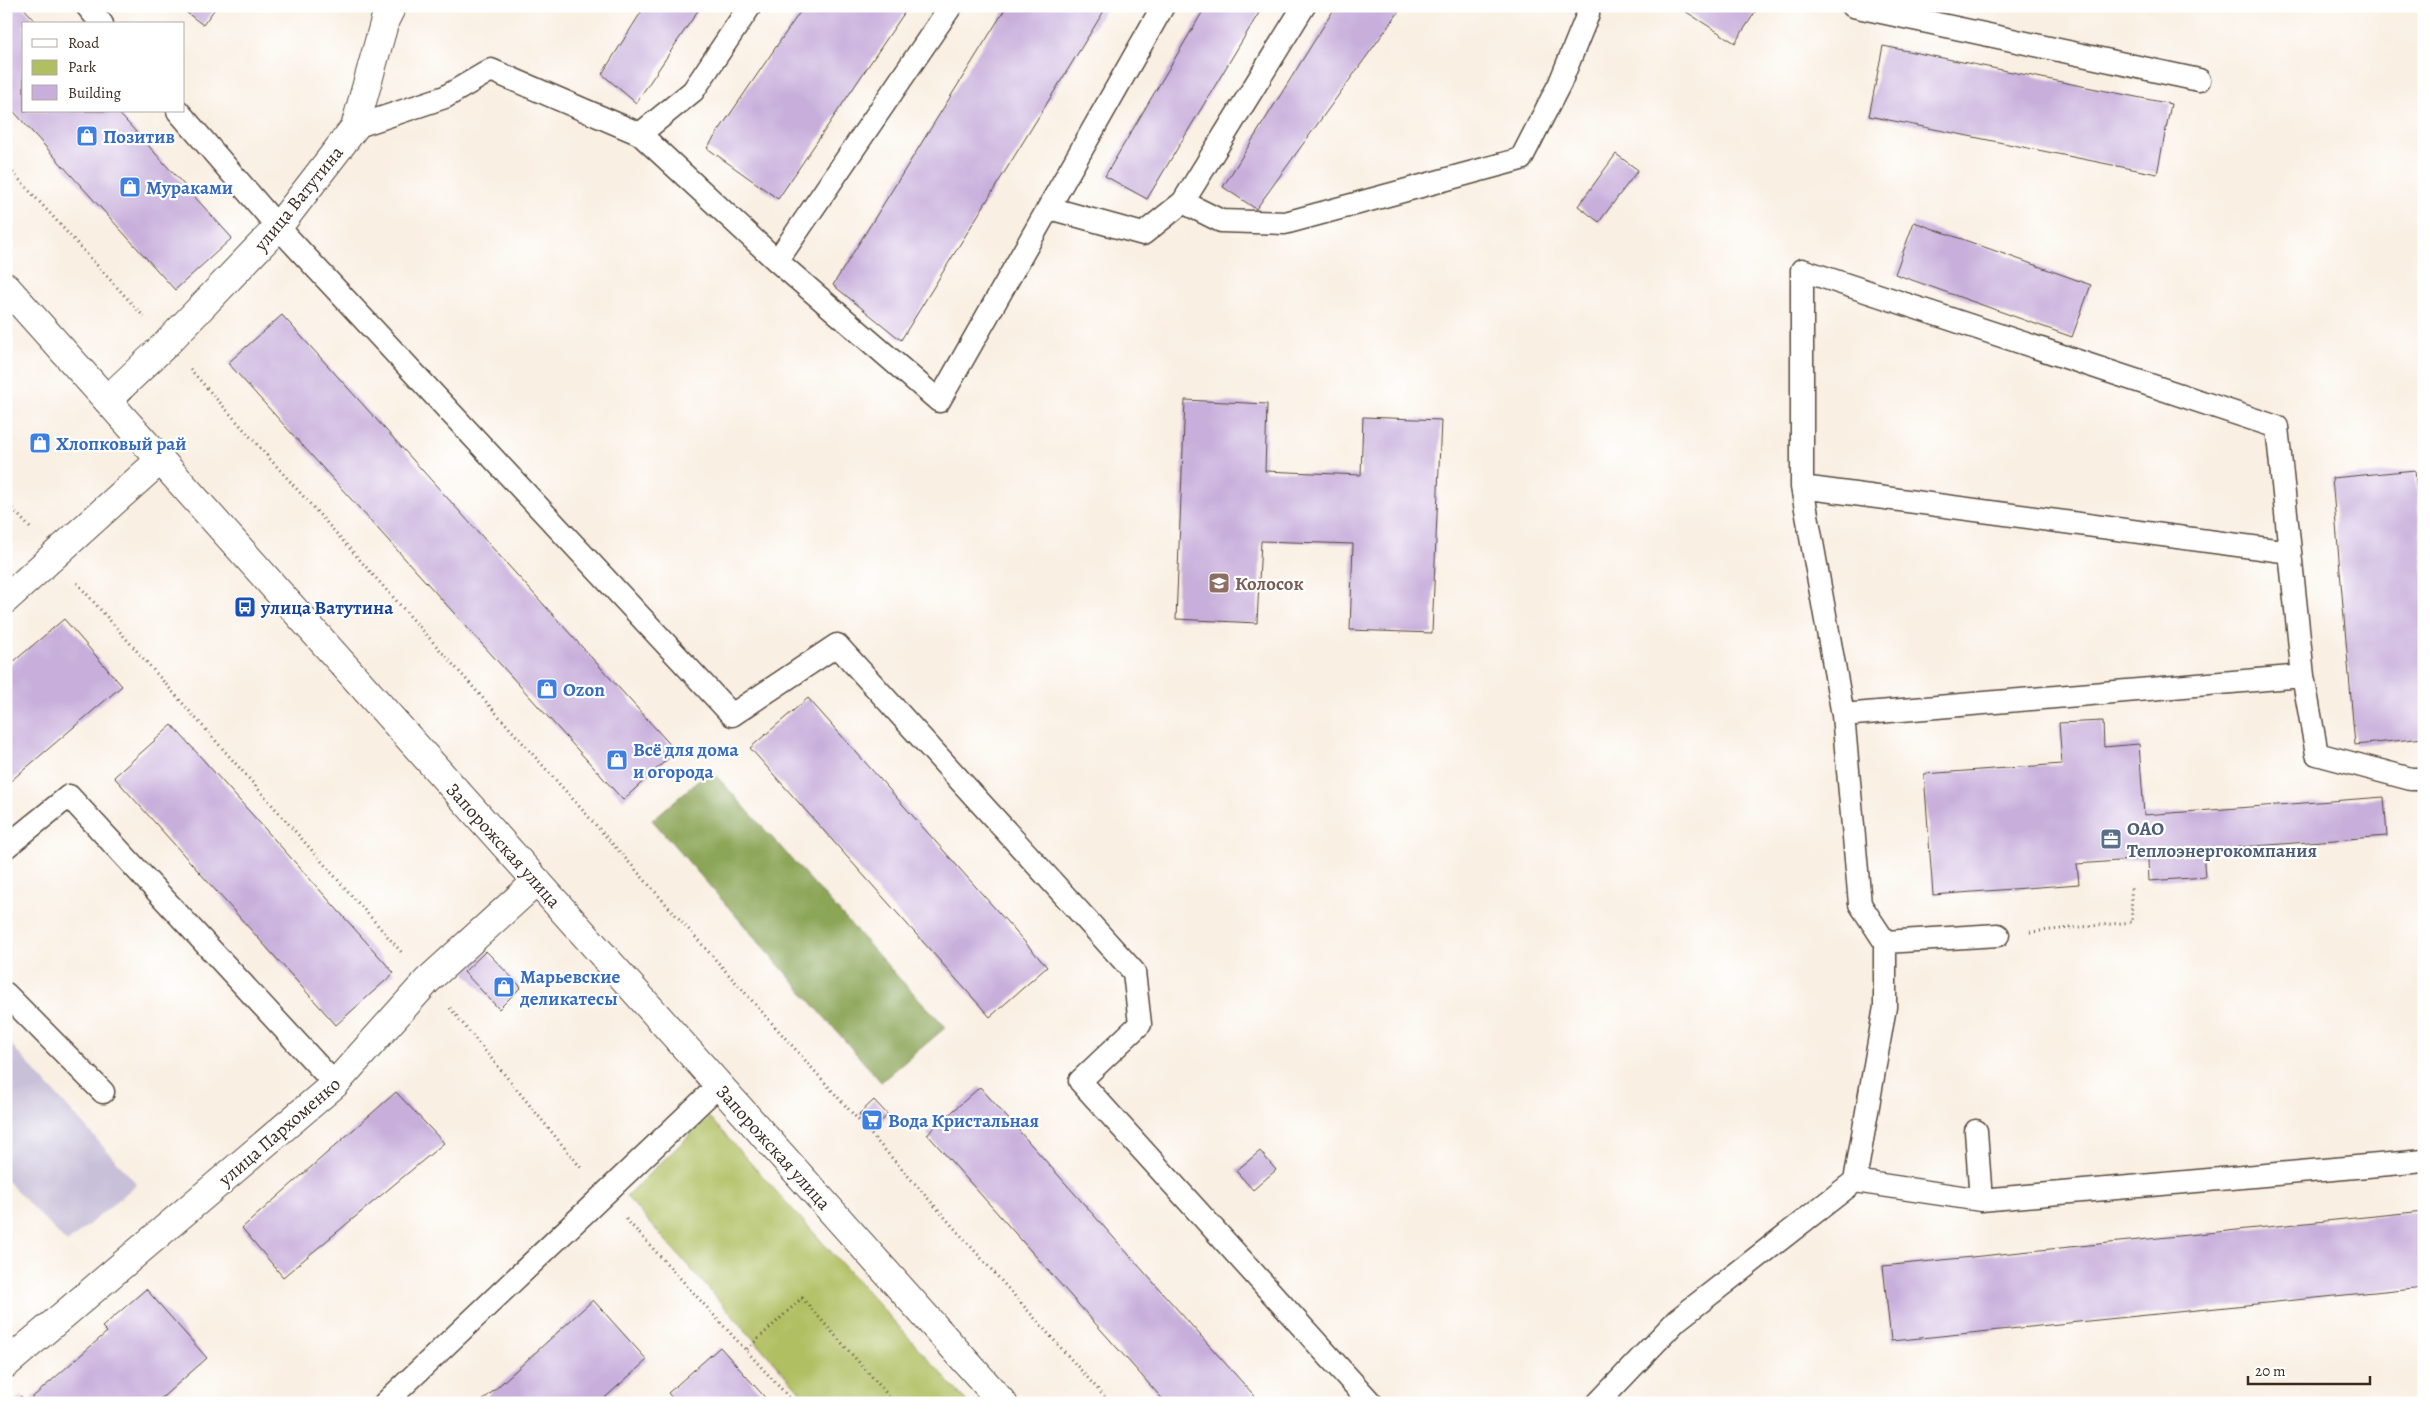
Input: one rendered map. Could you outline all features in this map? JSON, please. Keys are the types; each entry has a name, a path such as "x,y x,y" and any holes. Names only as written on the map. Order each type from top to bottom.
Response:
{"street":[{"name":"улица Ватутина","path":"107,400 167,343 278,227 355,127 385,20 392,6"},
{"name":"Запорожская улица","path":"6,287 1003,1403"},
{"path":"6,599 160,460"},
{"name":"улица Пархоменко","path":"6,1364 335,1084 427,981 537,881"}],"lane":[{"path":"87,6 100,22"},
{"path":"640,134 693,91 750,6"},
{"path":"777,261 951,6"},
{"path":"355,127 445,97 491,70 640,134 777,261 938,401 1163,6"},
{"path":"1049,208 1143,234 1183,202 1304,6"},
{"path":"1183,202 1221,221 1285,223 1414,190 1521,159 1560,83 1588,14 1588,6"},
{"path":"1853,6 2199,80"},
{"path":"179,112 278,227 732,715 837,645 1134,972 1140,1024 1080,1081 1371,1403"},
{"path":"1598,1403 1677,1320 1855,1181 1885,1006 1885,942 1860,904 1843,715 1802,487 1802,270 2278,427 2303,676 2317,754 2412,779 2424,779"},
{"path":"1802,487 2290,552"},
{"path":"1843,715 2303,676"},
{"path":"6,847 69,796 335,1084"},
{"path":"1885,942 1998,935"},
{"path":"6,994 103,1092"},
{"path":"384,1403 719,1085"},
{"path":"1976,1131 1981,1200"},
{"path":"1855,1181 1981,1200 2424,1161"}],"path":[{"path":"6,164 1110,1403"},
{"path":"6,500 53,556 427,981 603,1194 747,1349 794,1403"},
{"path":"1998,935 2132,922 2131,886"},
{"path":"747,1349 802,1298 894,1403"}],"shaded area":[{"path":"6,1039 137,1184 67,1243 6,1180"}],"green space":[{"path":"711,770 899,978 946,1027 881,1082 652,820"},
{"path":"709,1117 968,1403 810,1403 626,1196"}],"building":[{"path":"6,6 22,6 36,22 22,22 22,112 118,112 232,238 175,290 6,103"},
{"path":"178,6 217,6 203,25"},
{"path":"645,6 701,6 636,103 602,74"},
{"path":"804,6 909,6 778,199 707,148"},
{"path":"1007,6 1107,6 901,340 833,285"},
{"path":"1206,6 1263,6 1147,199 1105,176"},
{"path":"1336,6 1403,6 1256,209 1223,187"},
{"path":"1677,6 1759,6 1735,43"},
{"path":"1883,46 2171,104 2157,174 1869,116"},
{"path":"1616,154 1638,170 1599,222 1578,206"},
{"path":"1914,222 2091,285 2072,337 1895,274"},
{"path":"282,315 676,751 623,800 228,363"},
{"path":"1185,400 1267,404 1265,471 1361,475 1363,417 1441,420 1432,633 1350,630 1353,544 1261,541 1257,623 1176,619"},
{"path":"2415,470 2424,575 2424,738 2355,745 2332,478"},
{"path":"64,619 122,686 6,785 6,668"},
{"path":"808,698 1047,967 990,1017 750,748"},
{"path":"2103,721 2104,747 2139,744 2144,815 2384,797 2387,836 2203,850 2205,877 2149,881 2148,859 2132,860 2077,864 2079,884 1933,895 1924,774 2062,764 2059,723"},
{"path":"172,725 394,973 336,1025 114,777"},
{"path":"486,951 521,987 499,1009 464,972"},
{"path":"980,1087 1261,1403 1166,1403 927,1134"},
{"path":"396,1092 444,1143 283,1277 242,1228"},
{"path":"874,1100 888,1115 872,1129 859,1114"},
{"path":"1260,1151 1276,1170 1253,1190 1236,1171"},
{"path":"2424,1211 2424,1287 1891,1341 1883,1266"},
{"path":"146,1289 207,1358 156,1403 13,1403 21,1396 27,1402 107,1332 102,1327"},
{"path":"593,1300 647,1360 599,1403 480,1403"},
{"path":"720,1347 770,1403 676,1403 668,1393"}],"place":[{"name":"Позитив","path":"87,136"},
{"name":"Мураками","path":"130,187"},
{"name":"Хлопковый рай","path":"40,443"},
{"name":"Колосок","path":"1219,583"},
{"name":"улица Ватутина","path":"245,607"},
{"name":"Ozon","path":"547,689"},
{"name":"Всё для дома и огорода","path":"617,760"},
{"name":"ОАО Теплоэнергокомпания","path":"2111,839"},
{"name":"Марьевские деликатесы","path":"504,987"},
{"name":"Вода Кристальная","path":"872,1120"}]}
